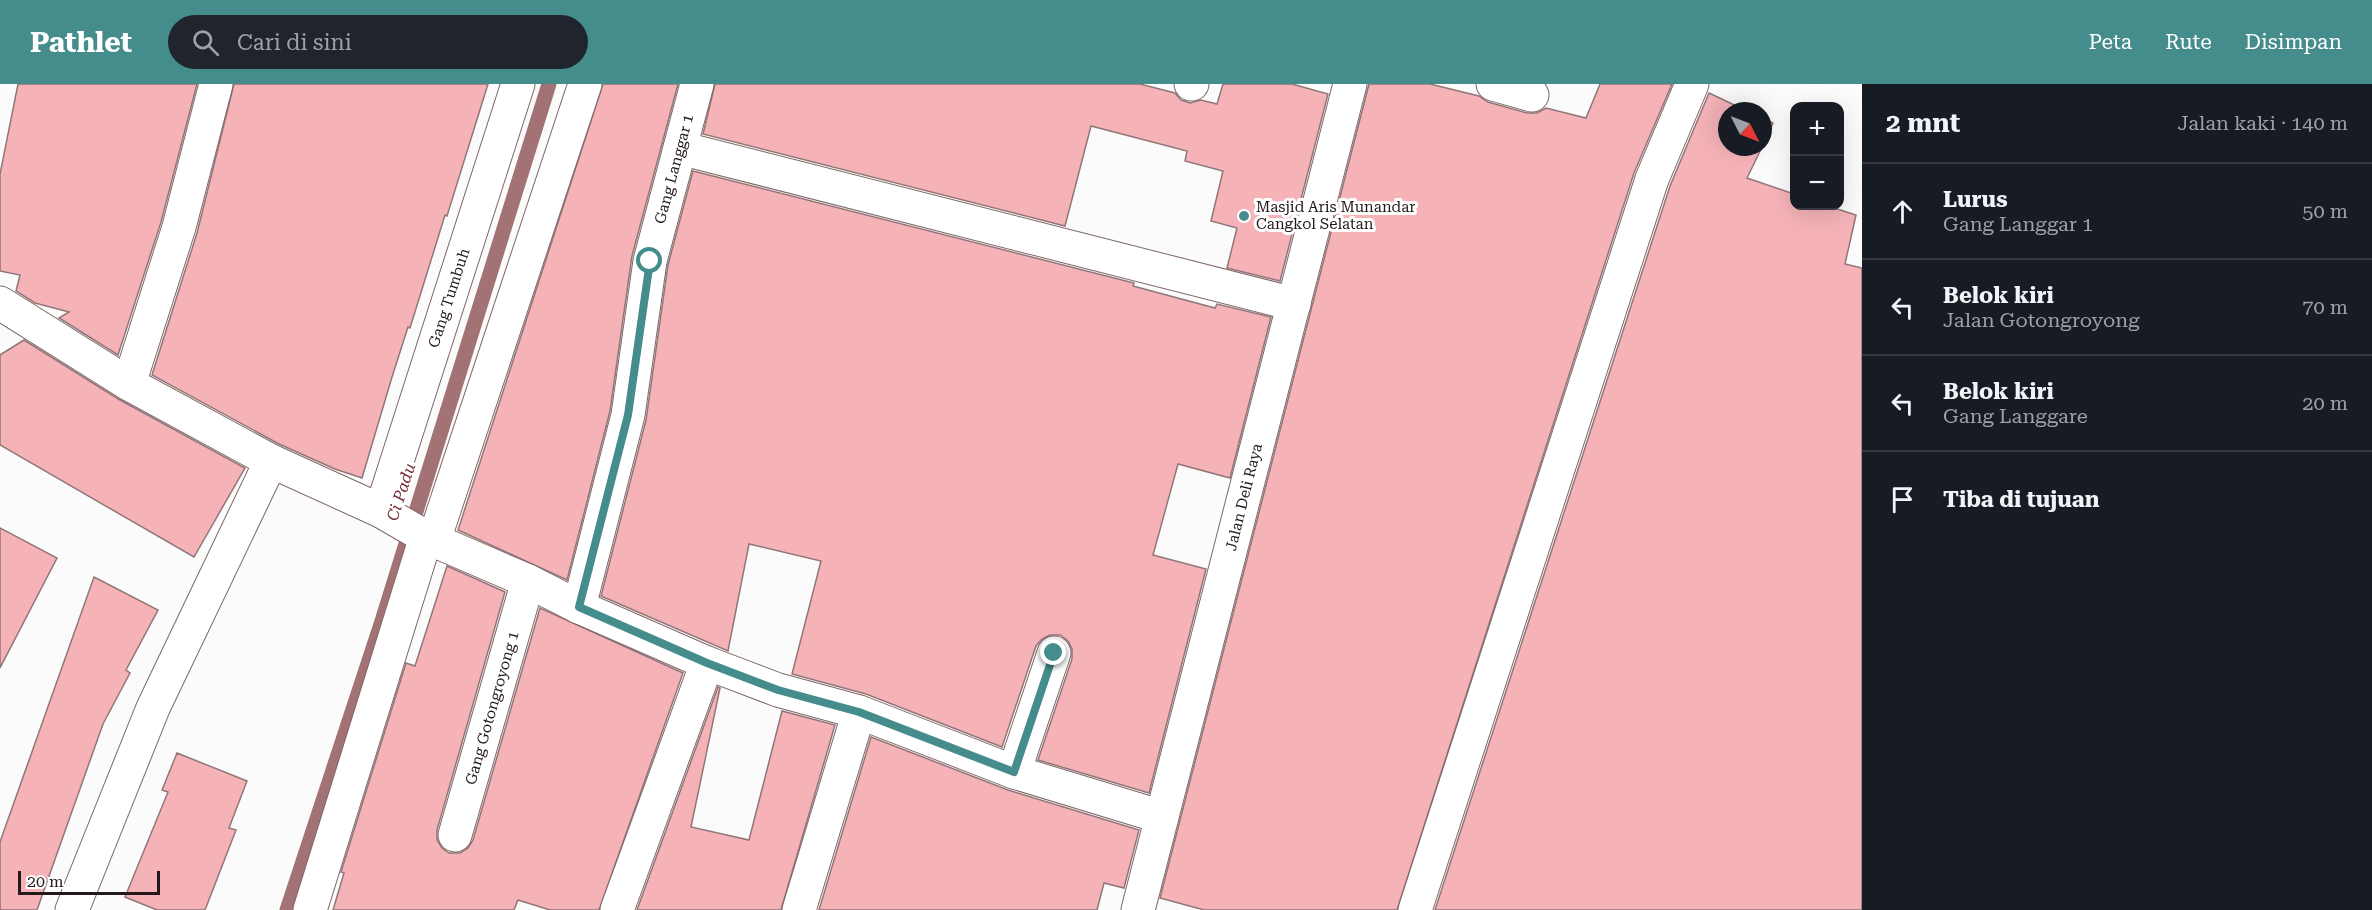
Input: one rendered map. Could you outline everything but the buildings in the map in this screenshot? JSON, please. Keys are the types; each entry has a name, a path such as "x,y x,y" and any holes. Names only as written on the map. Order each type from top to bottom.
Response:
{"street":[{"path":"129,384 179,226 216,84"},
{"name":"Gang Tumbuh","path":"384,513 518,84"},
{"path":"310,910 430,539 585,84"},
{"name":"Gang Langgar 1","path":"579,607 628,415 650,261 697,84"},
{"name":"Jalan Deli Raya","path":"1138,910 1350,84"},
{"path":"1493,84 1532,95"},
{"path":"1415,910 1652,179 1692,84"},
{"path":"680,148 1294,304"},
{"path":"0,303 129,384 271,461 384,513 430,539 528,581 579,607 707,663 778,690 859,712 1014,772 1162,817"},
{"path":"72,910 153,708 271,461"},
{"name":"Gang Gotongroyong 1","path":"455,835 528,581"},
{"path":"1014,772 1054,653"},
{"path":"617,910 707,663"},
{"path":"799,910 859,712"}],"waterway":[{"name":"Ci Padu","path":"287,910 382,621 549,84"}],"place":[{"name":"Masjid Aris Munandar Cangkol Selatan","path":"1244,216"}],"route":[{"path":"650,261 628,415 579,607 707,663 778,690 859,712 1014,772 1054,653"}]}
